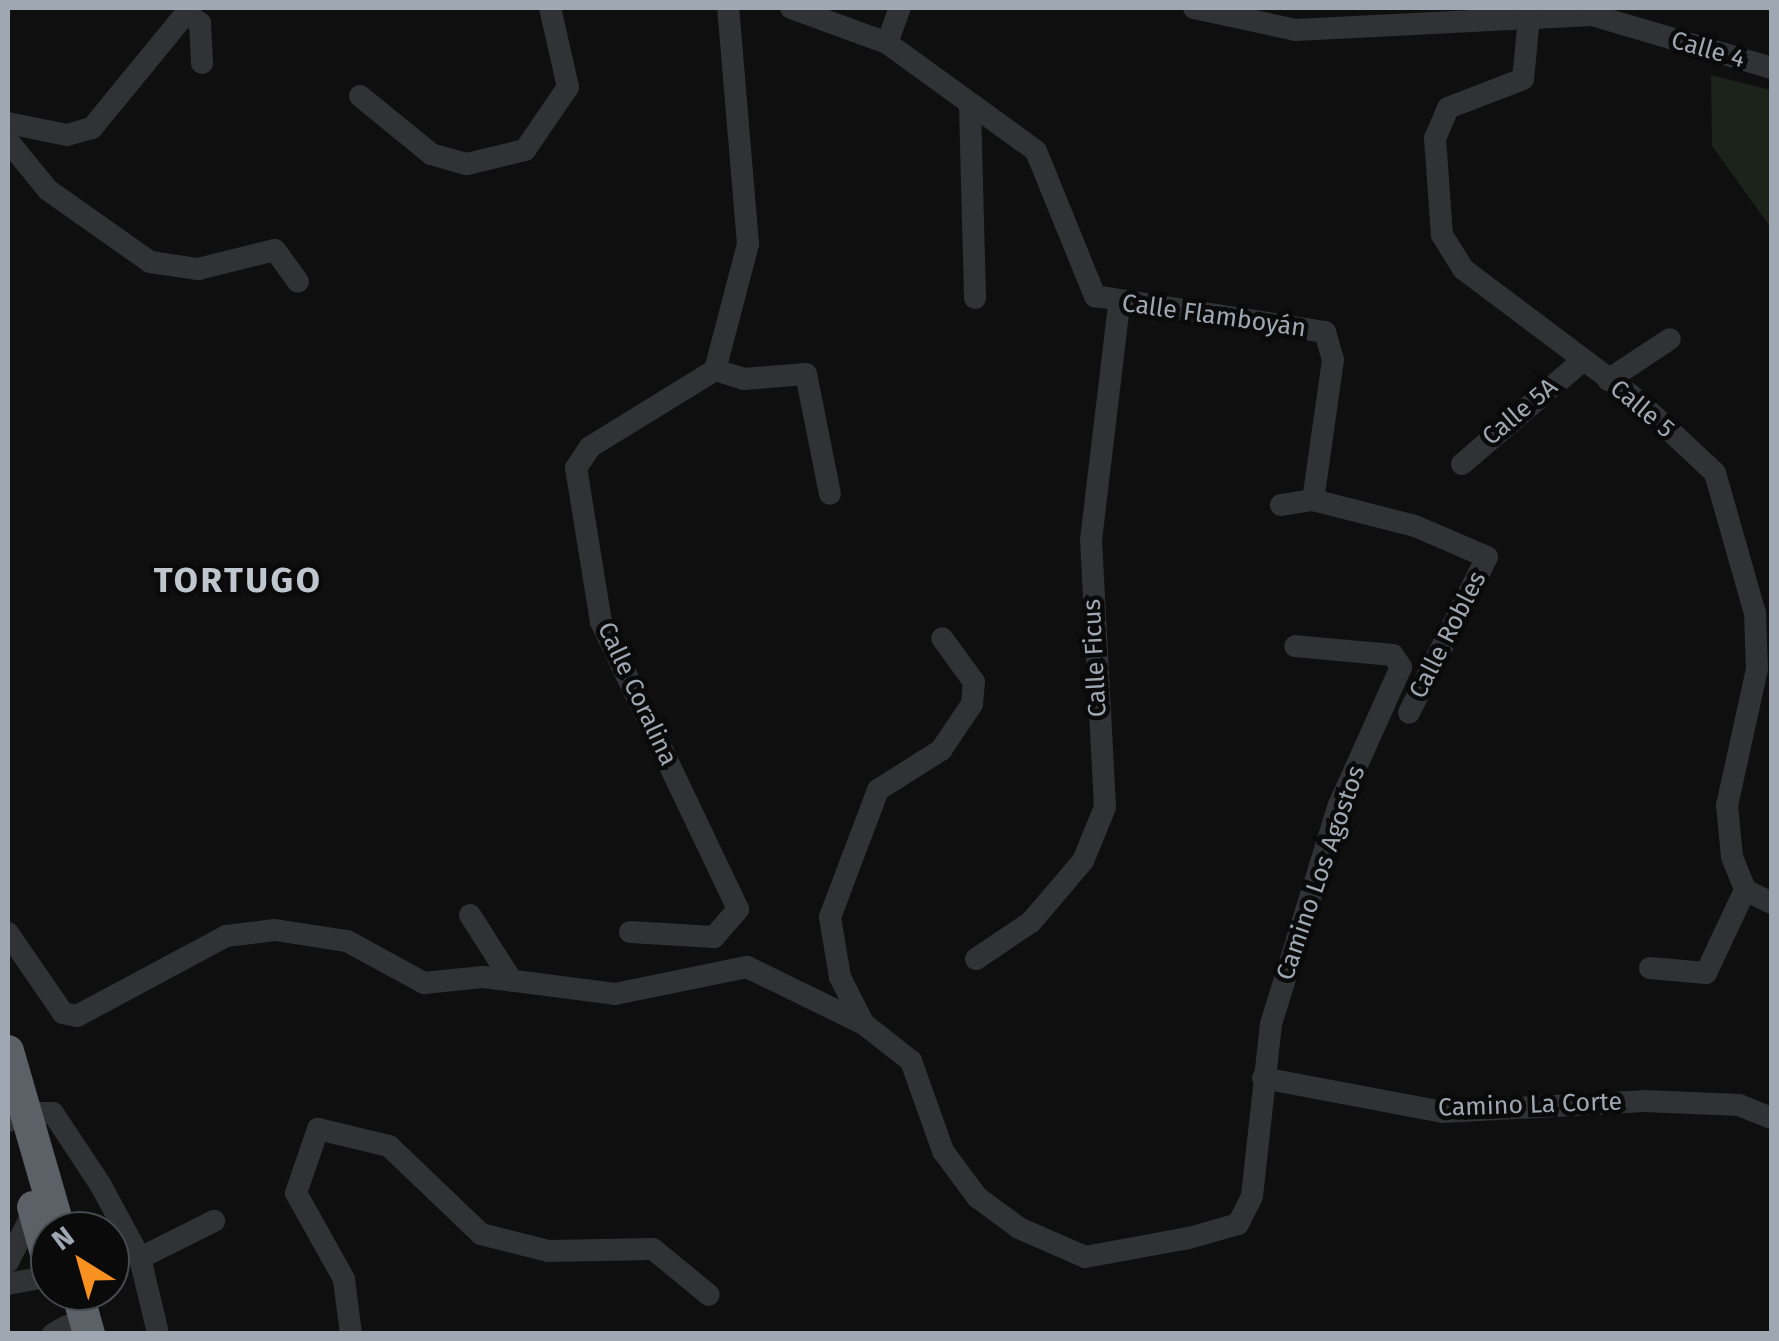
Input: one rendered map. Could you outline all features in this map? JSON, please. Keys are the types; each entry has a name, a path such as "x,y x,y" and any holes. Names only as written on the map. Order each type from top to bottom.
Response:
{"highway":[{"path":"8,1051 12,1117 44,1211"}],"street":[{"path":"360,96 430,154 467,164 524,150 568,87 550,8"},
{"path":"728,8 748,244 715,370 744,379 806,374 830,494"},
{"path":"791,8 887,44 900,8"},
{"name":"Calle 4","path":"1194,8 1296,30 1529,10 1592,15 1772,68"},
{"name":"Calle 5","path":"1529,10 1524,79 1448,108 1435,138 1434,202 1464,269 1608,380 1715,473 1755,613 1757,669 1727,805 1746,890"},
{"path":"8,123 67,135 92,128 186,13 200,23 202,63"},
{"name":"Calle Flamboyán","path":"887,44 1045,163 1082,276 1095,296 1119,304 1324,332 1332,360 1314,500"},
{"path":"970,106 975,298"},
{"path":"8,141 71,209 150,262 198,269 275,250 298,282"},
{"name":"Calle Ficus","path":"976,960 1031,922 1083,861 1105,807 1090,540 1119,304"},
{"path":"1608,380 1670,339"},
{"name":"Calle 5A","path":"1462,464 1581,362"},
{"name":"Calle Coralina","path":"630,932 714,937 738,909 602,622 576,468 590,447 715,370"},
{"path":"1281,505 1314,500"},
{"name":"Calle Robles","path":"1314,500 1415,526 1487,557 1409,713"},
{"path":"864,1024 840,977 830,917 878,790 941,750 972,704 974,682 942,638"},
{"name":"Camino Los Agostos","path":"1263,1078 1271,1024 1339,805 1401,667 1393,655 1295,646"},
{"path":"1650,968 1706,973 1746,890 1772,903"},
{"path":"470,915 512,981"},
{"path":"8,933 63,1012 77,1016 226,936 275,930 347,942 411,982 512,981 615,994 747,967 864,1024 912,1060 943,1151 977,1197 1019,1228 1085,1257 1238,1224 1252,1196 1263,1078"},
{"name":"Camino La Corte","path":"1263,1078 1444,1112 1644,1101 1739,1105 1772,1118"},
{"path":"12,1117 46,1109 63,1126 140,1258 157,1328"},
{"path":"351,1334 344,1279 296,1193 318,1128 389,1146 481,1234 548,1251 653,1249 708,1296"},
{"path":"140,1258 214,1222"},
{"path":"8,1262 30,1239"}],"shaded area":[{"path":"1711,75 1771,90 1771,228 1712,146"}],"district":[{"name":"TORTUGO","path":"238,580"}]}
